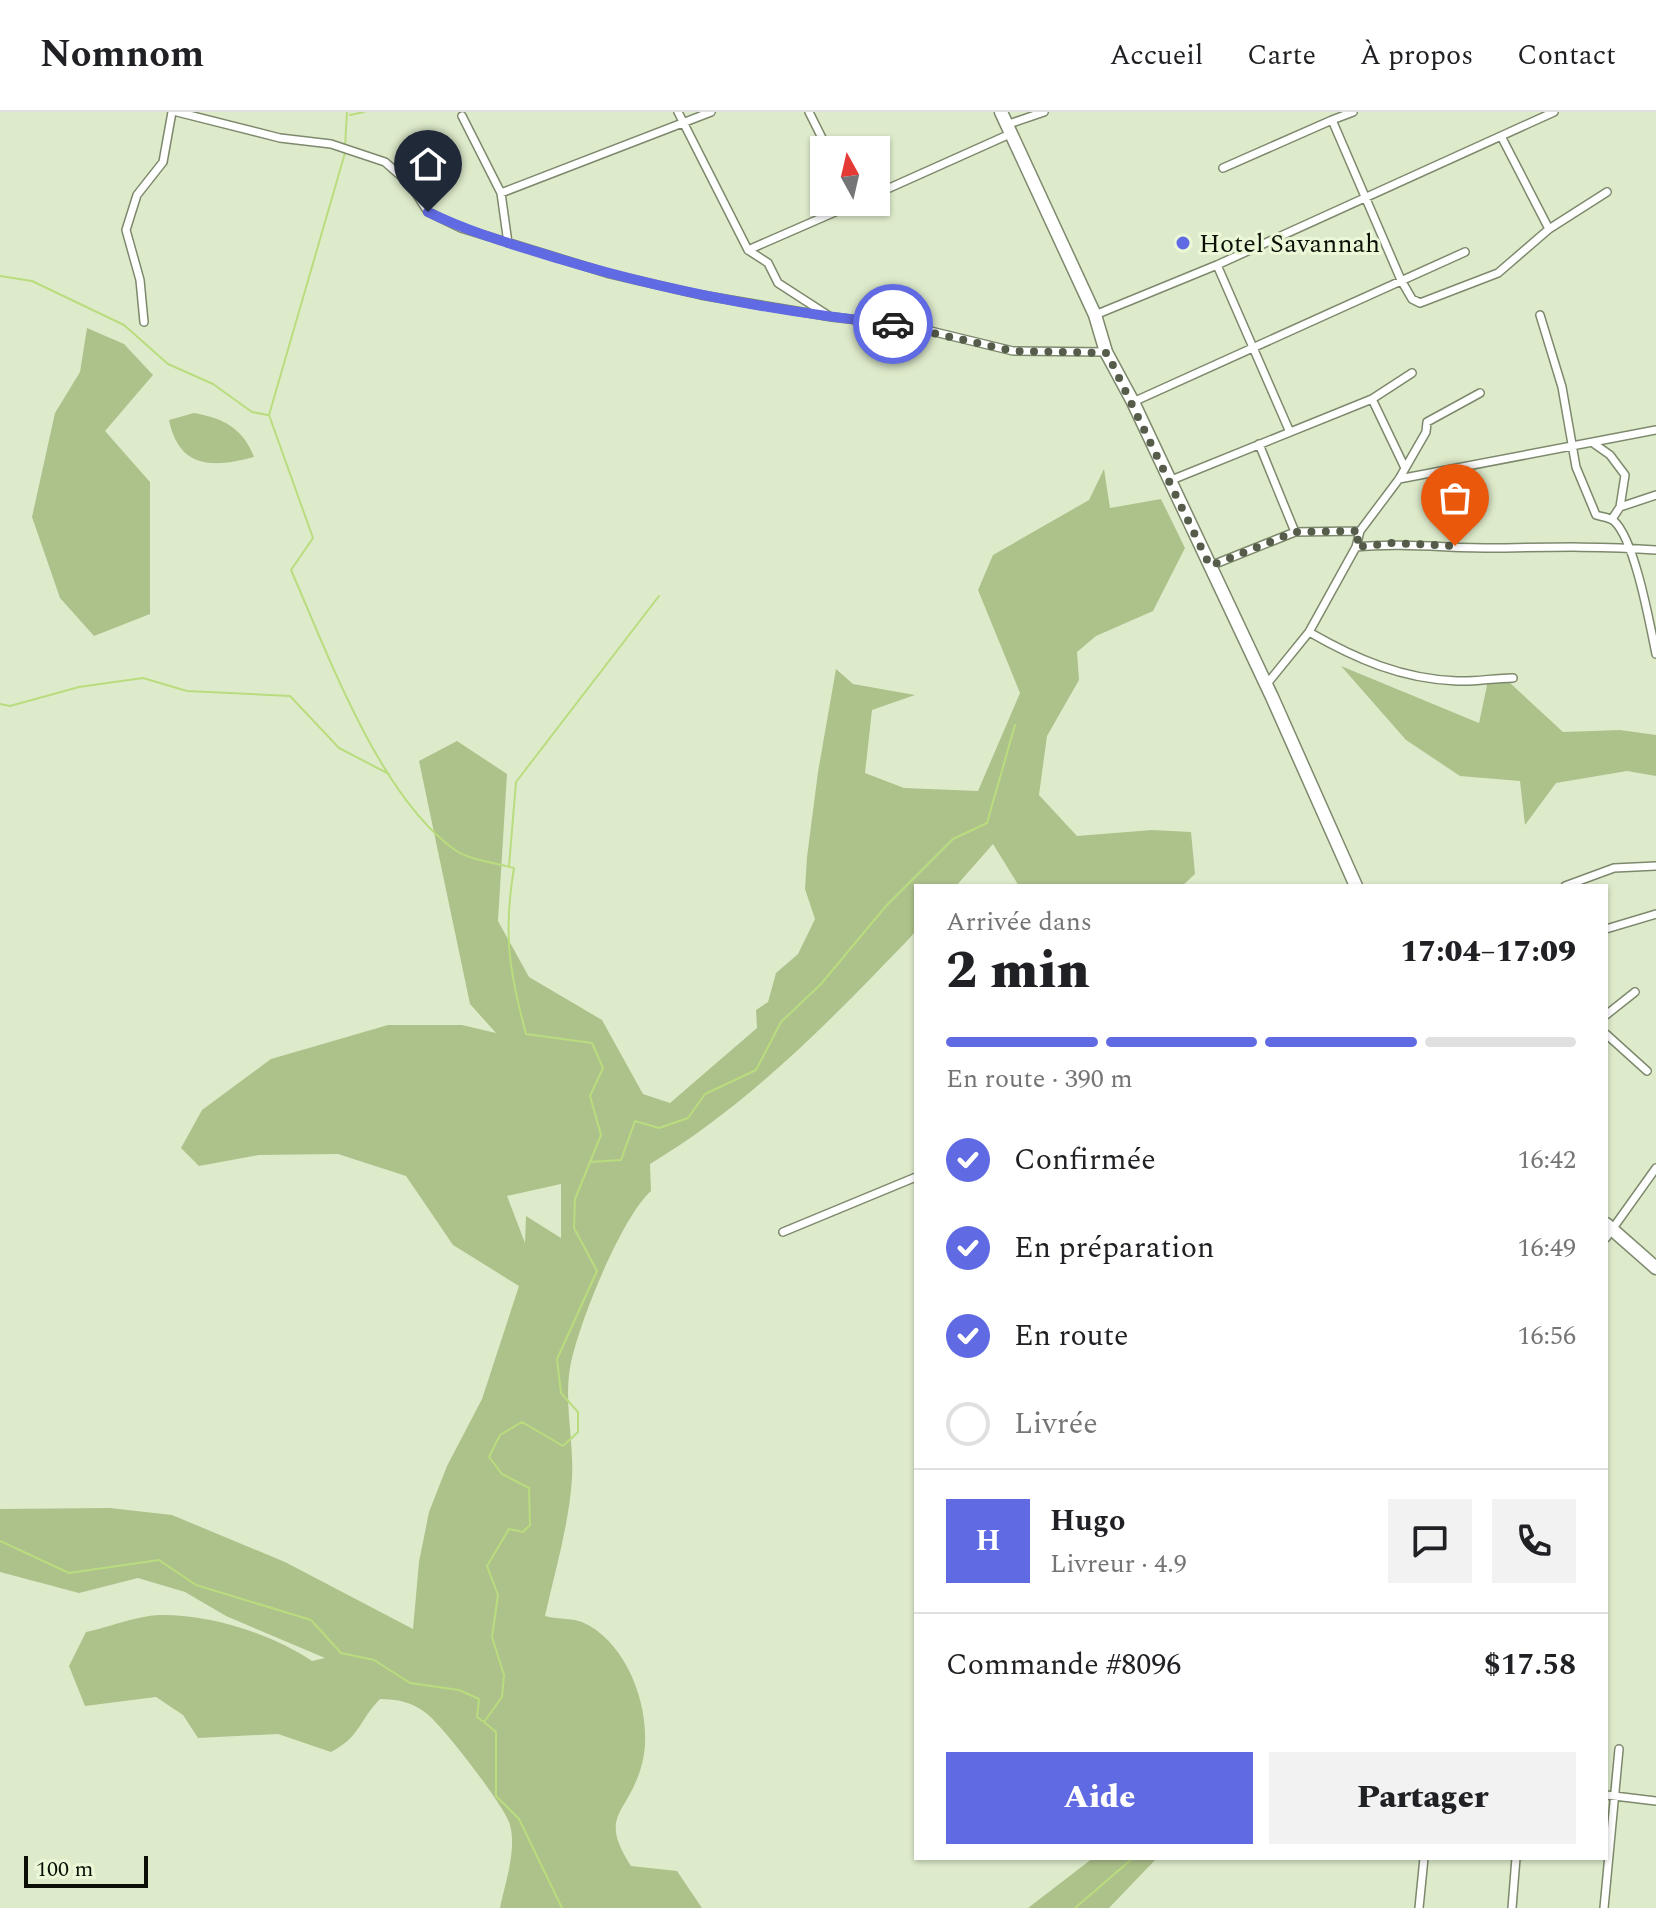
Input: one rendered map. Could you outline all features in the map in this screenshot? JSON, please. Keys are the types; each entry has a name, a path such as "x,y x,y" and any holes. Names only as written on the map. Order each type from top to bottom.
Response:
{"highway":[{"path":"1001,112 1095,315 1106,352 1133,402 1266,685 1354,884"},
{"path":"1608,1231 1656,1268"}],"street":[{"path":"144,322 140,280 126,230 137,195 163,162 174,112 269,135 331,144 385,162 410,184 428,212 461,228 610,274 701,295 832,317 910,326 1013,351 1106,352"},
{"path":"678,112 748,250 768,263 778,283 832,317"},
{"path":"501,193 630,146 683,121 711,112"},
{"path":"809,112 821,136"},
{"path":"890,187 1044,112"},
{"path":"1223,168 1353,112"},
{"path":"1095,315 1217,265 1554,112"},
{"path":"462,116 501,193 508,243"},
{"path":"1332,120 1401,280 1412,299 1420,303 1498,273 1549,229 1607,192"},
{"path":"1502,138 1549,229"},
{"path":"748,250 824,216"},
{"path":"1133,402 1253,345 1465,252"},
{"path":"1217,265 1289,430"},
{"path":"1540,315 1562,387 1570,446 1596,515 1612,519 1637,570 1656,654"},
{"path":"1169,481 1372,399 1412,373"},
{"path":"1266,685 1309,632 1356,547 1360,531 1399,479 1426,432 1427,422 1480,393"},
{"path":"1372,399 1405,468"},
{"path":"1399,479 1656,430"},
{"path":"1593,443 1610,455 1625,475 1620,507 1612,519"},
{"path":"1259,444 1295,532"},
{"path":"1620,507 1656,495"},
{"path":"1210,566 1295,532 1360,531"},
{"path":"1356,547 1392,543 1656,550"},
{"path":"1309,632 1350,655 1417,678 1462,681 1481,677 1513,678"},
{"path":"1570,884 1614,868 1656,866"},
{"path":"1608,928 1656,914"},
{"path":"1608,1013 1635,992"},
{"path":"1608,1036 1647,1071"},
{"path":"1608,1229 1656,1168"},
{"path":"783,1232 914,1178"},
{"path":"1608,1833 1610,1796 1619,1749"},
{"path":"1610,1796 1656,1801"},
{"path":"1419,1908 1424,1860"},
{"path":"1512,1908 1516,1860"},
{"path":"1604,1908 1607,1860"}],"green space":[{"path":"87,328 124,344 153,375 105,431 150,482 150,614 94,636 60,598 32,517 55,413 80,372"},
{"path":"194,413 231,426 244,439 254,457 212,463 189,456 174,436 169,420"},
{"path":"1104,469 1110,508 1161,499 1185,548 1153,611 1096,636 1077,652 1079,680 1047,736 1039,795 1077,836 1152,830 1191,832 1195,874 1184,884 1018,884 993,844 958,884 914,884 914,933 905,943 846,1004 753,1090 650,1164 651,1191 639,1205 614,1248 574,1350 568,1395 572,1464 570,1496 545,1616 582,1622 599,1632 626,1665 642,1708 644,1751 640,1771 618,1817 617,1836 631,1866 677,1871 702,1908 500,1908 511,1854 509,1822 484,1783 445,1733 426,1713 404,1702 380,1699 348,1741 331,1752 278,1734 198,1738 183,1715 156,1697 85,1706 69,1666 86,1632 141,1617 178,1616 218,1622 258,1634 312,1661 325,1658 226,1616 185,1592 138,1578 79,1593 0,1572 0,1509 110,1508 172,1515 285,1562 413,1629 419,1562 429,1512 447,1466 482,1399 519,1286 453,1245 406,1176 338,1154 259,1155 199,1166 181,1148 202,1110 271,1059 388,1025 462,1025 496,1033 470,1004 419,761 457,741 507,774 498,921 529,977 602,1020 643,1094 670,1103 757,1028 756,1010 768,1002 776,973 798,954 815,919 805,889 807,857 836,669 853,684 915,695 872,710 865,773 904,788 978,791 1020,693 978,590 993,555 1089,500","holes":["561,1184 561,1238 526,1216 525,1243 507,1196"]},
{"path":"1341,666 1479,723 1489,676 1509,682 1563,732 1620,730 1656,735 1656,776 1627,771 1556,783 1525,825 1520,781 1460,776 1406,740"},
{"path":"1090,1860 1155,1860 1109,1908 1028,1908"}],"waterway":[{"path":"345,147 347,112"},
{"path":"350,115 364,112"},
{"path":"345,153 269,415 313,538 291,570 358,721 403,795 428,826 455,850 475,859 514,868 508,933 515,990 526,1034 592,1043 603,1068 590,1096 601,1135 575,1199 574,1228 597,1271 557,1359 561,1393 578,1412 578,1432 563,1446 522,1422 500,1435 489,1457 502,1474 529,1488 530,1525 523,1532 509,1529 487,1566 498,1595 492,1637 504,1675 502,1697 484,1722 496,1732 496,1796 519,1819 562,1908"},
{"path":"0,276 32,281 124,325 168,364 213,384 252,412 268,415"},
{"path":"509,866 516,782 659,596"},
{"path":"0,704 10,706 79,687 143,678 187,691 290,696 339,748 389,774"},
{"path":"590,1162 621,1160 635,1121 659,1128 688,1118 705,1094 756,1070 781,1022 821,984 886,906 953,839 987,823 1015,725"},
{"path":"0,1541 69,1573 159,1560 196,1585 311,1620 341,1653 374,1660 410,1683 459,1690 479,1699 477,1717 484,1722"},
{"path":"1075,1908 1131,1860"}],"way so far":[{"path":"893,324 1013,351 1083,350 1107,353 1210,566 1295,532 1312,530 1360,531 1356,547 1392,543 1455,546"}],"place":[{"name":"Hotel Savannah","path":"1183,243"}],"route":[{"path":"428,212 461,228 610,274 701,295 893,324"}]}
